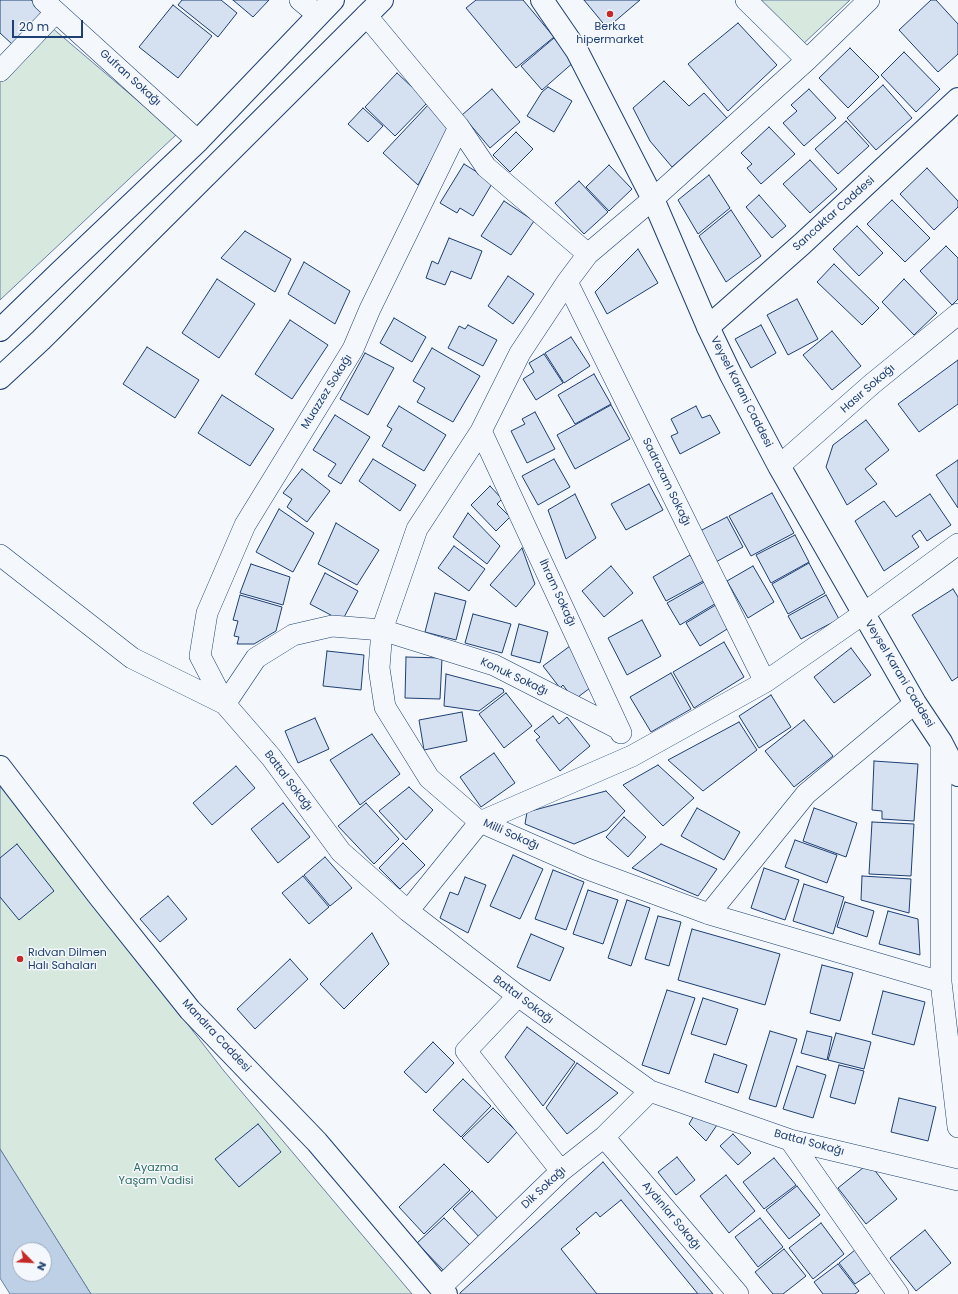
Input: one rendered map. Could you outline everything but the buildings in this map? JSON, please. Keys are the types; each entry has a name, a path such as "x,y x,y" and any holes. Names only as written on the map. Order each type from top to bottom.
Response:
{"main road":[{"path":"0,378 41,340 382,0"},
{"name":"Veysel Karani Caddesi","path":"542,0 577,51 653,199 708,327 731,376 863,614 915,704 941,742 958,775"},
{"path":"0,330 198,141 325,7"},
{"name":"Sancaktar Caddesi","path":"708,327 873,179 958,99"},
{"name":"Mandıra Caddesi","path":"0,767 99,896 190,1010 317,1142 444,1290"}],"street":[{"path":"300,0 325,7"},
{"path":"746,0 807,60"},
{"name":"Milli Sokağı","path":"869,0 807,60 653,199 588,254 567,282 520,353 481,431 417,529 382,630 379,668 385,707 429,778 480,822 585,868 709,914 941,982"},
{"path":"0,70 49,6"},
{"name":"Gufran Sokağı","path":"49,6 198,141"},
{"path":"366,15 459,127 486,167 588,254"},
{"name":"Muazzez Sokağı","path":"200,656 207,613 244,525 353,349 370,310 459,127"},
{"name":"Sadrazam Sokağı","path":"567,282 765,682"},
{"name":"Hasır Sokağı","path":"780,466 872,384 958,314"},
{"name":"İhram Sokağı","path":"481,431 632,756"},
{"path":"408,911 480,822 632,756 765,682 863,614 958,544"},
{"path":"0,555 132,658 225,704"},
{"name":"Konuk Sokağı","path":"225,704 256,658 293,635 332,626 382,630 494,666 619,729"},
{"name":"Battal Sokağı","path":"200,656 225,704 271,757 341,852 408,911 518,996 650,1091 790,1140 958,1180"},
{"path":"709,914 806,794 915,704"},
{"path":"941,742 941,982 958,1127"},
{"path":"518,996 466,1051 561,1171"},
{"name":"Dik Sokağı","path":"444,1290 561,1171 604,1137 650,1091"},
{"name":"Aydınlar Sokağı","path":"604,1137 738,1294"},
{"path":"790,1140 898,1294"}],"green space":[{"path":"760,0 850,0 802,45"},
{"path":"51,27 177,134 0,300 0,78"},
{"name":"Ayazma Yaşam Vadisi","path":"0,783 224,1071 412,1294 91,1294 0,1149"}],"water":[{"path":"0,1149 91,1294 10,1294 0,1278"}],"place":[{"name":"Berka hipermarket","path":"610,14"},
{"name":"Rıdvan Dilmen Halı Sahaları","path":"20,959"}]}
